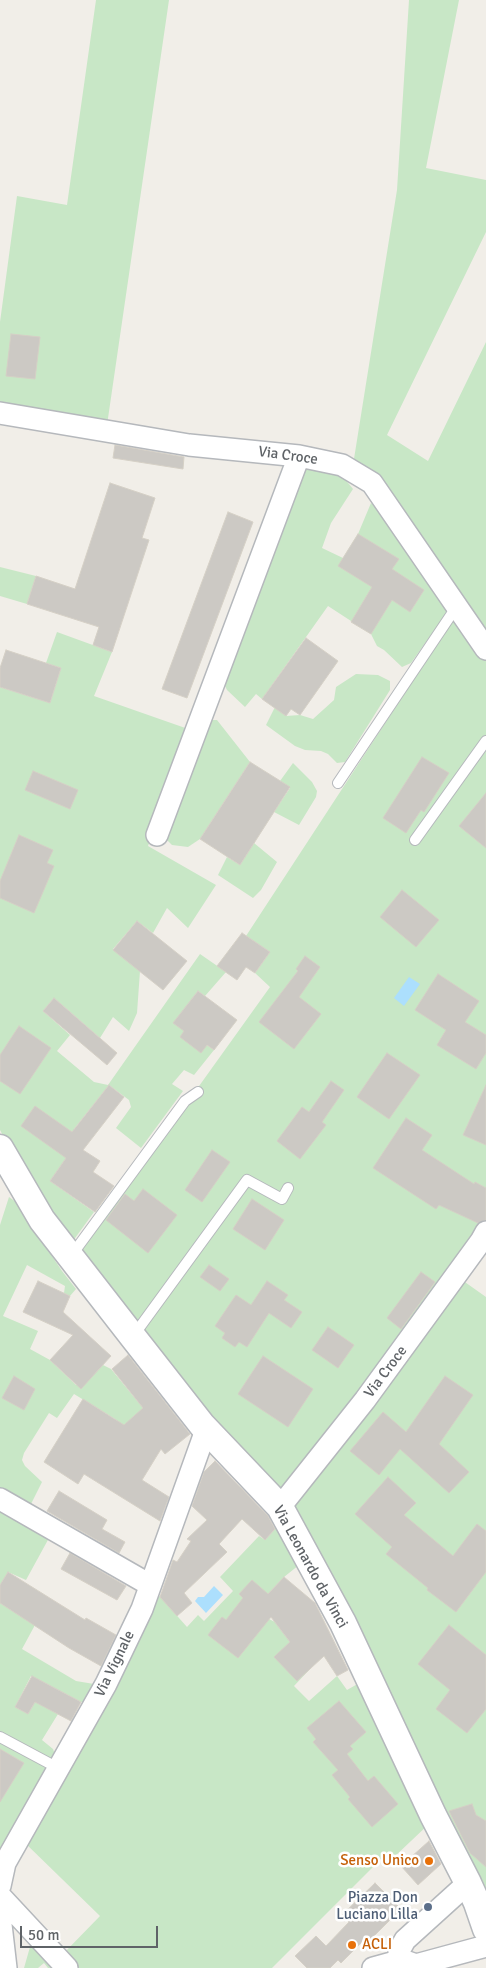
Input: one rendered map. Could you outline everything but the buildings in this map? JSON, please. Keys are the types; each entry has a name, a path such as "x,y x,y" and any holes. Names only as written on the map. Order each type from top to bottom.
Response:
{"street":[{"name":"Via Croce","path":"0,413 189,445 298,456 342,465 372,483 486,649"},
{"path":"157,835 298,456"},
{"name":"Via Leonardo da Vinci","path":"0,1148 42,1220 133,1337 206,1430 280,1507 343,1623 433,1815 478,1903 486,1929"},
{"name":"Via Croce","path":"280,1507 365,1400 486,1232"},
{"name":"Via Vignale","path":"0,1886 5,1863 106,1684 142,1609 206,1430"},
{"path":"0,1499 150,1585"},
{"path":"402,1960 399,1950 404,1940 468,1883"},
{"path":"0,1896 66,1968"},
{"path":"0,1916 6,1968"},
{"path":"372,1968 402,1960 416,1965 486,1946"}],"lane":[{"path":"338,783 457,606"},
{"path":"415,840 486,741"},
{"path":"71,1257 185,1101 198,1092"},
{"path":"133,1337 247,1180 282,1199 288,1188"},
{"path":"0,1737 58,1768"}],"green space":[{"path":"96,0 169,0 107,425 0,405 0,322 17,196 67,205"},
{"path":"409,0 459,0 426,168 486,180 486,232 387,435 428,461 486,342 486,634 353,465 397,190"},
{"path":"301,464 340,473 353,489 331,523 322,548 343,558 358,534 371,503 381,510 448,611 411,663 402,667 377,646 371,634 328,606 262,699 256,694 245,707 227,690 222,680"},
{"path":"0,567 36,576 27,604 0,596"},
{"path":"457,613 486,654 486,1228 283,1499 213,1424 78,1255 270,987 255,973 270,952 246,936"},
{"path":"57,632 112,652 94,696 191,730 148,846 216,885 188,928 167,908 153,933 137,921 113,949 140,971 137,1013 129,1031 113,1017 100,1038 54,998 43,1011 70,1035 57,1051 94,1082 108,1085 200,954 226,972 205,996 198,991 174,1023 214,1050 194,1075 184,1070 172,1084 183,1091 141,1148 116,1128 131,1107 129,1100 109,1085 74,1129 76,1144 50,1181 94,1212 70,1245 29,1184 0,1130 0,687 50,703 61,668 46,663"},
{"path":"356,674 378,675 390,681 390,690 345,762 337,763 328,754 321,751 305,750 295,746 266,725 275,707 286,716 300,715 313,719 334,700 336,687"},
{"path":"207,720 217,720 250,762 200,839 188,847 172,845 165,838"},
{"path":"293,763 312,782 317,791 316,797 299,825 274,812 290,788 280,781"},
{"path":"254,843 277,862 261,890 253,898 218,875 227,857 240,865"},
{"path":"9,1197 16,1202 76,1289 70,1296 64,1293 65,1286 27,1265 3,1316 38,1331 30,1349 50,1360 76,1385 94,1374 103,1365 111,1369 143,1408 131,1437 115,1419 74,1394 57,1418 49,1413 24,1453 22,1460 25,1466 42,1482 28,1510 49,1538 26,1580 8,1572 0,1585 0,1225"},
{"path":"462,1280 486,1297 486,1909 290,1505"},
{"path":"277,1527 299,1565 268,1594 263,1616 275,1622 294,1647 292,1652 309,1670 294,1686 309,1701 337,1676 347,1690 361,1682 430,1823 392,1859 387,1853 272,1968 74,1968 62,1955 100,1916 23,1841 155,1591 187,1627 198,1615 204,1621 233,1591 220,1577 259,1536 265,1540"},
{"path":"0,1603 35,1625 22,1649 76,1681 100,1685 87,1705 31,1676 15,1707 28,1714 36,1700 58,1714 42,1740 53,1749 56,1757 0,1863"},
{"path":"39,1946 59,1968 48,1968 44,1963 38,1968 24,1968 30,1947"}],"water":[{"path":"409,977 420,984 404,1006 394,998"},
{"path":"214,1586 223,1595 206,1613 195,1601 198,1597 204,1597"}],"place":[{"name":"Senso Unico","path":"429,1861"},
{"name":"Piazza Don Luciano Lilla","path":"428,1907"},
{"name":"ACLI","path":"352,1945"}]}
